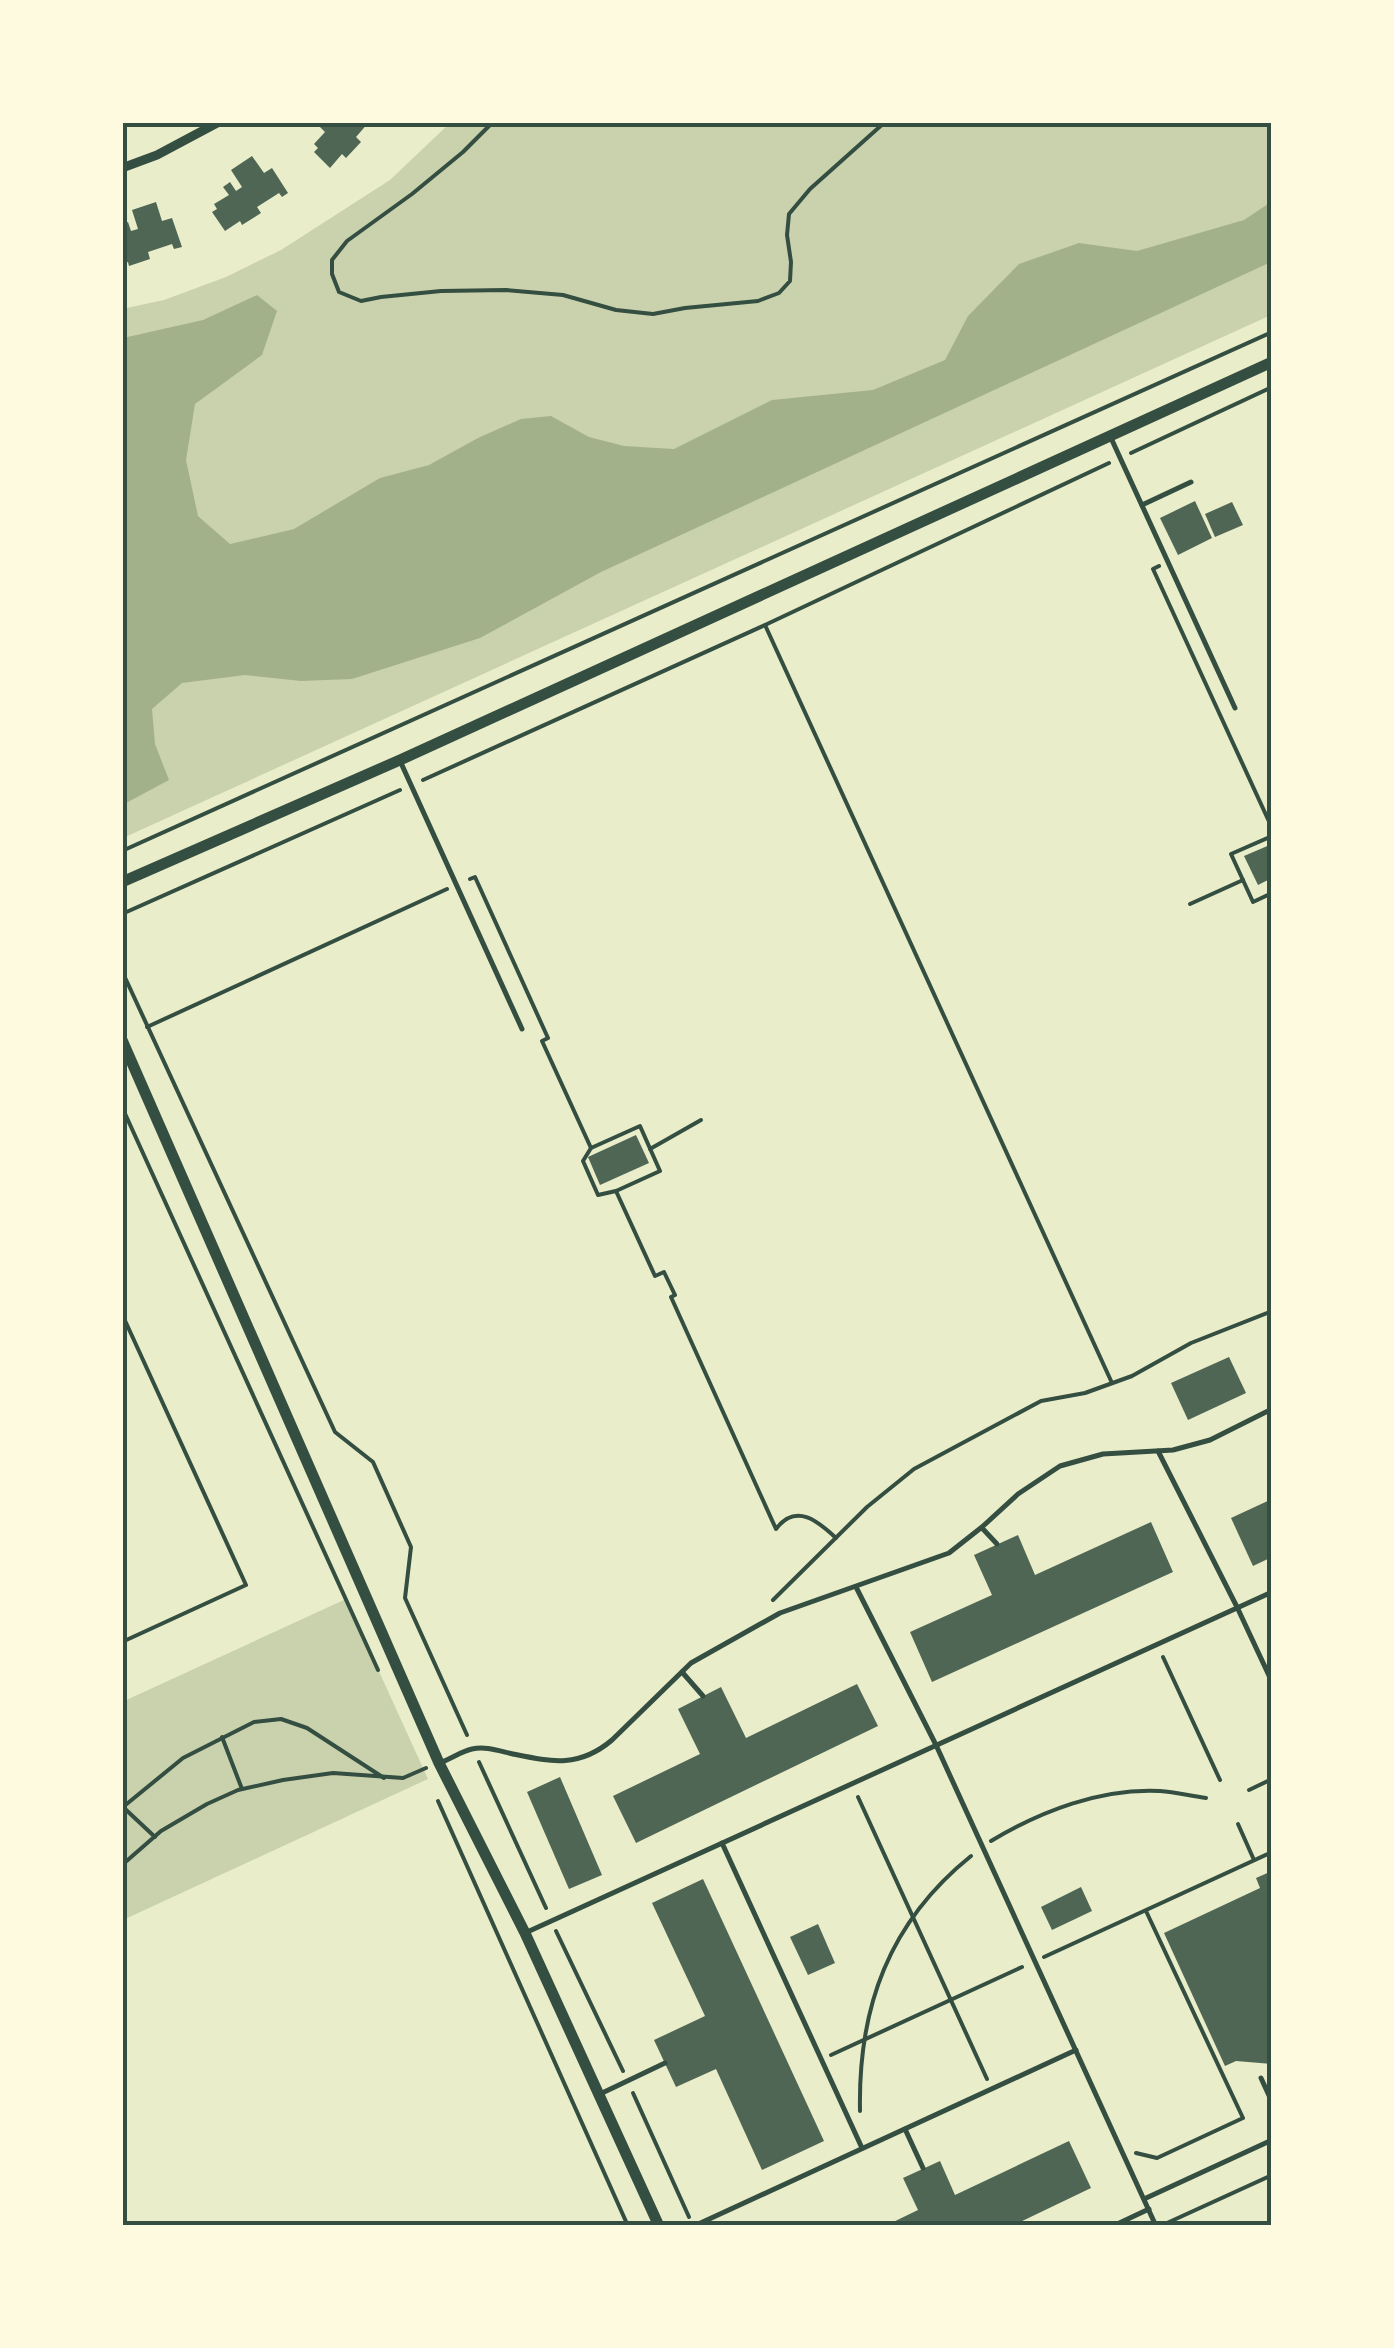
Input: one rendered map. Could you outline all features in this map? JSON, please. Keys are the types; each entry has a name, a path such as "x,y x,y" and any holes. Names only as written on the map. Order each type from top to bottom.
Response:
{"street":[{"path":"122,168 157,155 219,122"},
{"path":"122,882 400,760 1272,362"},
{"path":"122,1040 440,1763 525,1934 658,2226"}],"lane":[{"path":"1110,436 1235,708"},
{"path":"1142,505 1191,482"},
{"path":"400,760 522,1029"},
{"path":"440,1763 473,1749 492,1748 550,1761 568,1762 586,1756 612,1740 682,1671 722,1644 780,1613 949,1552 1018,1494 1060,1466 1103,1454 1173,1450 1210,1440 1272,1408"},
{"path":"1158,1451 1272,1682"},
{"path":"982,1527 997,1544"},
{"path":"856,1587 936,1745 1159,2226"},
{"path":"525,1934 1272,1592"},
{"path":"682,1671 702,1696"},
{"path":"722,1843 862,2148"},
{"path":"694,2226 1076,2050"},
{"path":"598,2094 665,2063"},
{"path":"1261,2078 1272,2102"},
{"path":"905,2129 923,2168"},
{"path":"1144,2199 1272,2140"},
{"path":"1113,2226 1148,2209"}],"path":[{"path":"493,122 412,194 347,241 332,260 339,292 361,302 381,296 440,291 506,290 563,295 616,310 653,314 758,301 780,293 790,282 790,214 821,179 885,122"},
{"path":"122,851 1272,332"},
{"path":"122,914 764,625 1272,387"},
{"path":"1168,562 1153,569 1272,828"},
{"path":"764,625 1112,1383"},
{"path":"1272,836 1231,854 1253,902 1272,894"},
{"path":"147,1026 475,876 548,1038 542,1041 591,1148"},
{"path":"1190,904 1243,880"},
{"path":"122,972 335,1432 373,1462 381,1479 412,1547 405,1598 694,2226"},
{"path":"122,1107 385,1684"},
{"path":"650,1149 700,1120"},
{"path":"640,1126 660,1171 598,1195 582,1161 591,1148 640,1126"},
{"path":"616,1191 655,1276 664,1272 675,1295 671,1296 776,1529 790,1518 806,1516 817,1520 836,1538"},
{"path":"766,1607 867,1506 914,1469 1042,1401 1132,1376 1191,1343 1272,1311"},
{"path":"122,1314 246,1585 122,1642"},
{"path":"1157,1644 1220,1780"},
{"path":"155,1837 122,1808 183,1758 254,1722 281,1719 306,1728 384,1778"},
{"path":"222,1737 242,1789"},
{"path":"122,1866 155,1837 208,1804 242,1789 332,1773 403,1778 440,1763"},
{"path":"424,1769 428,1779"},
{"path":"1249,1790 1272,1779"},
{"path":"852,1783 992,2089"},
{"path":"860,2116 860,2085 874,1991 890,1953 950,1872 983,1846 1055,1809 1112,1794 1159,1791 1206,1798"},
{"path":"436,1797 628,2226"},
{"path":"1238,1824 1254,1860"},
{"path":"1121,2150 1156,2158 1243,2118 1145,1910"},
{"path":"1159,2226 1272,2175"}],"shaded area":[{"path":"450,123 1271,123 1271,315 123,838 122,309 164,300 226,277 281,250 390,180"},
{"path":"1271,202 1271,262 601,572 480,638 352,679 301,681 245,675 182,683 152,709 155,744 169,780 123,802 123,338 203,320 257,295 277,311 262,355 195,404 186,460 198,516 230,544 294,529 380,478 429,465 521,419 551,416 589,437 624,446 674,449 772,400 873,390 945,360 968,316 1019,264 1079,243 1137,251 1244,220"},
{"path":"346,1599 428,1779 123,1920 122,1702"}],"building":[{"path":"321,122 331,126 334,122 369,122 356,137 361,142 346,158 342,154 330,168 314,152 318,148 314,144 325,132 318,125"},
{"path":"252,156 264,173 272,168 288,193 282,197 279,193 257,207 261,213 225,231 212,212 217,209 214,204 229,195 223,187 230,182 236,191 242,187 231,170"},
{"path":"156,202 162,221 172,218 182,247 174,249 172,244 148,252 150,259 129,266 128,262 122,264 122,224 128,222 131,231 138,229 132,210"},
{"path":"1195,501 1212,538 1178,555 1160,518"},
{"path":"1232,502 1243,525 1215,537 1205,514"},
{"path":"1272,844 1272,878 1258,885 1244,856"},
{"path":"636,1135 649,1163 600,1185 588,1157"},
{"path":"1229,1357 1246,1393 1188,1420 1171,1383"},
{"path":"1272,1499 1272,1557 1253,1566 1231,1518"},
{"path":"1151,1522 1173,1572 932,1682 910,1632 992,1595 974,1555 1018,1535 1035,1575"},
{"path":"857,1684 878,1726 636,1843 613,1796 700,1754 678,1709 721,1687 746,1738"},
{"path":"560,1777 602,1875 569,1889 527,1792"},
{"path":"1272,1871 1272,2064 1236,2061 1225,2066 1164,1933 1260,1888 1256,1878"},
{"path":"703,1879 824,2141 762,2170 716,2069 676,2087 654,2040 705,2016 652,1903"},
{"path":"1081,1887 1092,1911 1052,1930 1041,1907"},
{"path":"818,1924 835,1963 808,1975 790,1937"},
{"path":"1069,2141 1091,2188 1012,2226 885,2226 918,2210 903,2178 940,2161 955,2195"}]}
